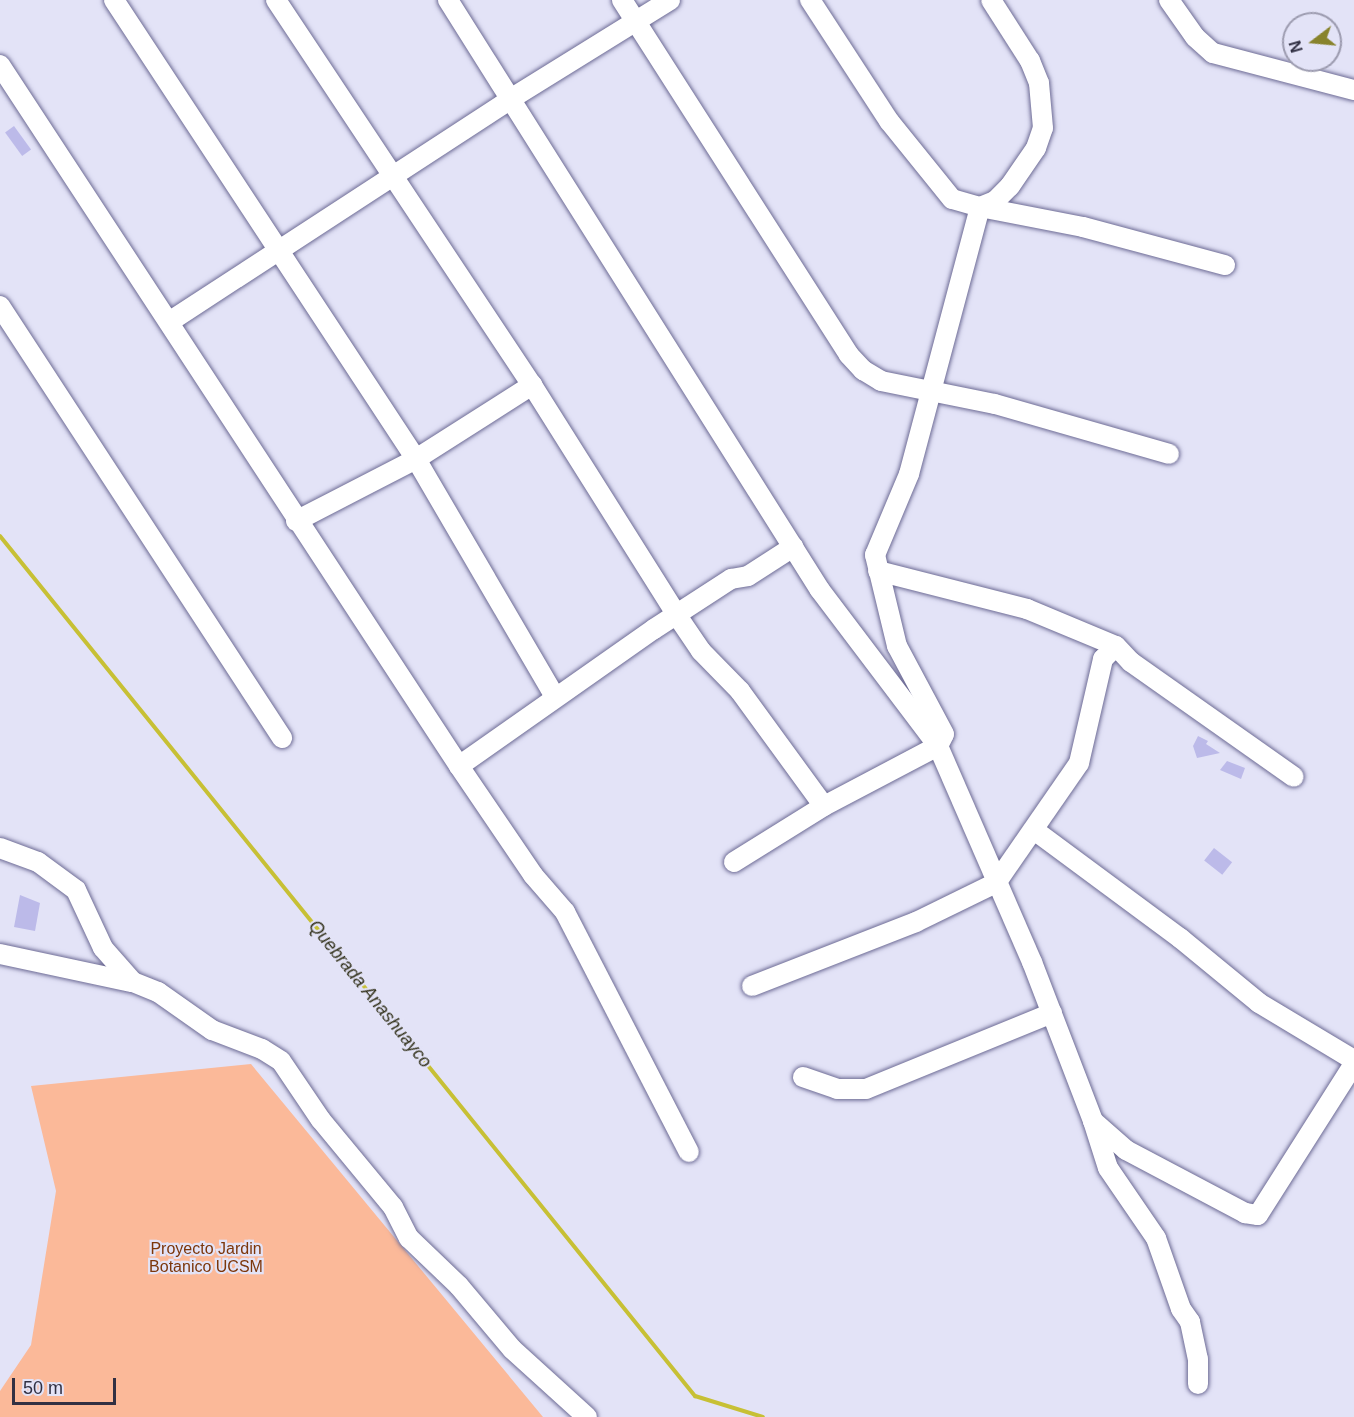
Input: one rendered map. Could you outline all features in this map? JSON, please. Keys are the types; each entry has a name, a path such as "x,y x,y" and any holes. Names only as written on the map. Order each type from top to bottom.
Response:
{"street":[{"path":"114,0 277,252 416,459 555,697"},
{"path":"276,0 391,178 532,385 701,651 740,691 824,806"},
{"path":"448,0 845,627 938,746 1052,1013 1093,1121 1108,1168 1156,1238 1181,1309 1190,1322 1198,1359 1198,1384"},
{"path":"622,0 849,355 881,381 931,389 1169,454"},
{"path":"169,322 512,98 670,0"},
{"path":"810,0 889,121 952,199 980,207 1083,227 1225,265"},
{"path":"980,207 995,201 1010,186 1036,148 1043,128 1039,83 1030,61 991,0"},
{"path":"1169,0 1195,37 1213,53 1354,90"},
{"path":"2,73 169,322 296,521 459,766 533,875 565,912 689,1152"},
{"path":"734,862 824,806 938,746 945,734 897,646 875,555 909,474 980,207"},
{"path":"0,306 282,738"},
{"path":"296,521 416,459 532,385"},
{"path":"459,766 555,697 678,617 731,579 748,576 793,547"},
{"path":"878,571 1027,609 1116,646 1131,662 1294,777"},
{"path":"752,986 916,922 996,883 1079,763 1103,659 1116,646"},
{"path":"1034,830 1180,938 1259,1003 1354,1060"},
{"path":"0,848 38,862 76,890 103,948 134,982"},
{"path":"0,954 134,982 158,993 212,1030 262,1049 281,1061 321,1120 393,1207 409,1238 459,1286 512,1349 587,1417"},
{"path":"803,1077 837,1089 866,1089 1052,1013"},
{"path":"1093,1121 1126,1150 1245,1213 1258,1215 1354,1064"}],"green space":[{"name":"Proyecto Jardin Botanico UCSM","path":"251,1064 543,1417 0,1417 0,1391 31,1345 56,1191 31,1086"}],"building":[{"path":"14,126 31,149 22,156 5,132"},
{"path":"1198,736 1208,741 1206,744 1220,753 1197,758 1193,746"},
{"path":"1227,761 1245,768 1241,779 1220,770"},
{"path":"1214,848 1232,862 1222,875 1204,861"},
{"path":"20,895 40,903 35,931 14,927"}],"waterway":[{"name":"Quebrada Anashuayco","path":"0,536 695,1396 763,1417"}]}
